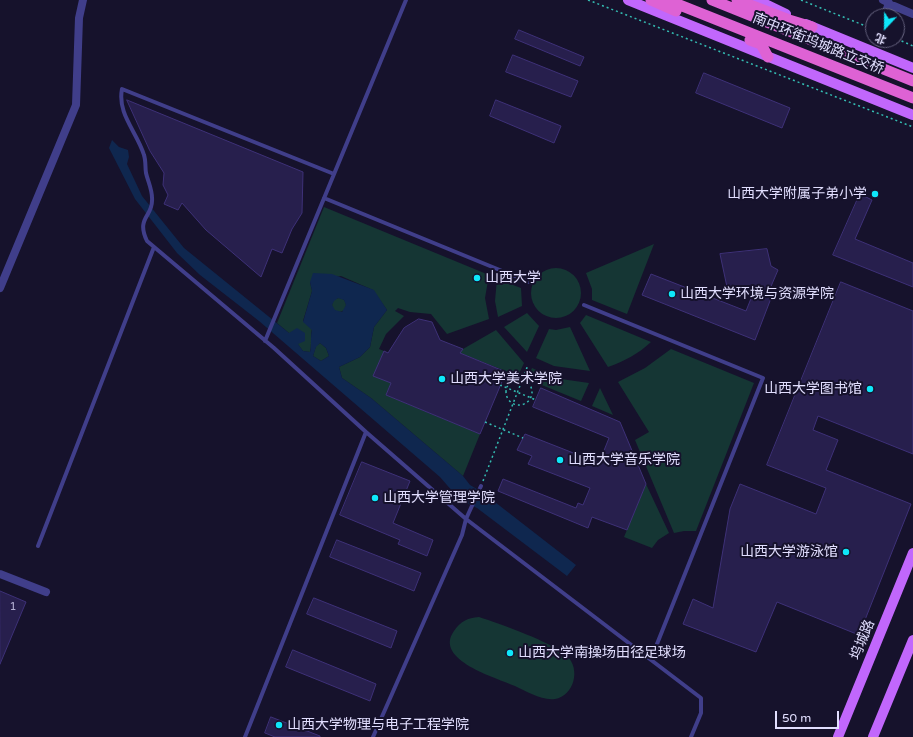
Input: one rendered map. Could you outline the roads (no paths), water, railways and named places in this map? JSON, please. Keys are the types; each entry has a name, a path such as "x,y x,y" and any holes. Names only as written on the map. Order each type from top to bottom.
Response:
{"highway":[{"path":"651,0 761,44 768,57"},
{"name":"南中环街坞城路立交桥","path":"667,0 913,98"},
{"name":"南中环街坞城路立交桥","path":"712,0 913,81"},
{"path":"738,0 789,20 812,27"}],"main road":[{"path":"628,0 912,114"},
{"path":"757,0 812,27 913,68"},
{"name":"坞城路","path":"838,737 913,553"},
{"path":"873,737 913,640"}],"street":[{"path":"0,288 76,105 79,18 83,0"},
{"path":"883,0 889,3 887,8"},
{"path":"0,574 46,592"}],"lane":[{"path":"265,341 406,0"},
{"path":"334,174 122,89 120,98 123,110 144,155 152,202 144,219 143,232 147,241 265,341 466,519 701,698 701,712 691,737"},
{"path":"324,198 529,282"},
{"path":"38,546 154,247"},
{"path":"584,305 763,378 651,659"},
{"path":"245,737 366,432"},
{"path":"373,737 462,535 466,519 481,486"}],"water":[{"path":"112,140 119,147 128,150 129,157 127,164 142,196 184,248 289,333 297,328 305,333 305,341 298,344 303,351 310,352 311,349 312,330 303,322 312,291 310,282 313,273 332,274 374,290 387,310 374,327 370,347 360,357 339,367 342,378 371,398 463,476 470,485 482,492 576,565 567,576 477,508 461,499 440,477 259,321 200,275 177,253 135,199 109,148","holes":["338,298 344,300 346,305 342,312 335,310 332,305","320,343 326,348 329,356 321,361 313,356 316,347"]}],"place":[{"name":"山西大学附属子弟小学","path":"875,194"},
{"name":"山西大学","path":"477,278"},
{"name":"山西大学环境与资源学院","path":"672,294"},
{"name":"山西大学美术学院","path":"442,379"},
{"name":"山西大学图书馆","path":"870,389"},
{"name":"山西大学音乐学院","path":"560,460"},
{"name":"山西大学管理学院","path":"375,498"},
{"name":"山西大学游泳馆","path":"846,552"},
{"name":"山西大学南操场田径足球场","path":"510,653"},
{"name":"山西大学物理与电子工程学院","path":"279,725"}]}
